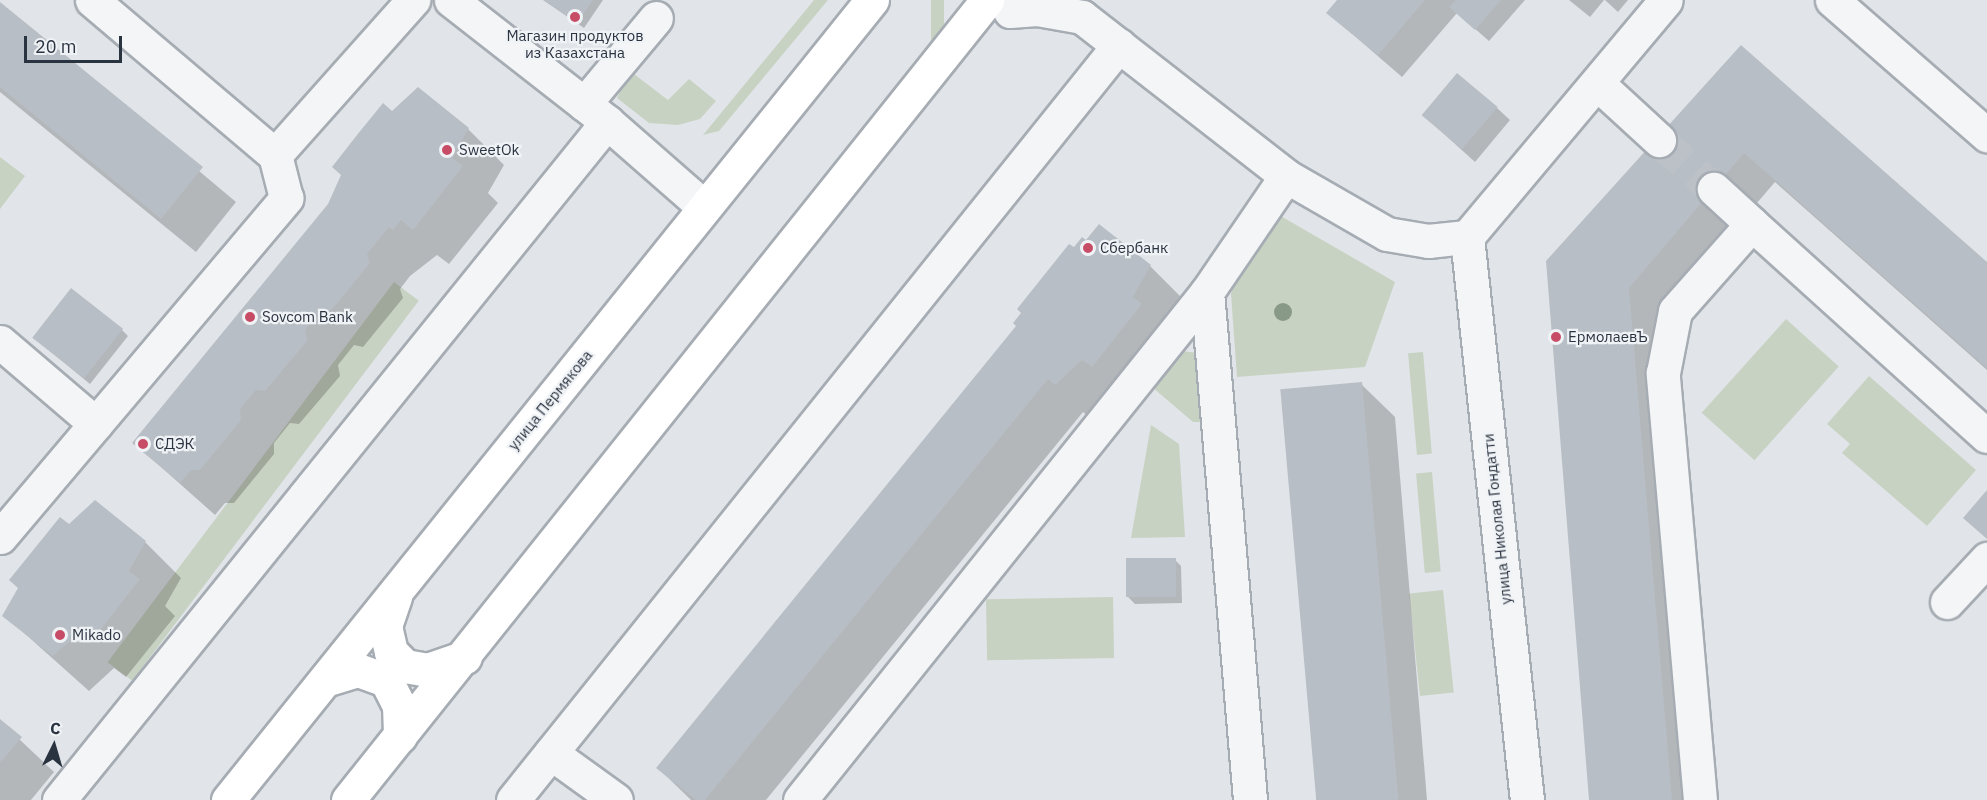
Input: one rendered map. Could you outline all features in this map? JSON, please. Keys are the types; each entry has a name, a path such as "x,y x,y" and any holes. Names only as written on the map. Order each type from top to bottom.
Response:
{"main road":[{"name":"улица Пермякова","path":"228,800 872,0"},
{"path":"348,800 465,657 943,55 1006,4"},
{"path":"396,593 385,626 391,652 405,666 427,670 465,657"},
{"path":"325,680 358,670 386,680 399,705 400,736"}],"street":[{"path":"0,537 286,198 275,155 92,0"},
{"path":"275,155 413,0"},
{"path":"451,0 596,113 704,207"},
{"path":"1006,4 1037,9 1079,9 1119,45 1286,176 1387,234 1428,241 1467,237 1598,84 1666,0"},
{"path":"1832,0 1987,135"},
{"path":"59,800 596,113 656,18"},
{"path":"513,800 1119,45"},
{"path":"1598,84 1659,140"},
{"path":"800,800 1207,292 1286,176"},
{"path":"1714,189 1987,436"},
{"path":"1700,800 1663,373 1665,341 1675,311 1752,224"},
{"name":"улица Николая Гондатти","path":"1467,237 1527,800"},
{"path":"1207,292 1250,800"},
{"path":"0,342 96,424"},
{"path":"1947,602 1987,560"},
{"path":"551,753 616,800"}],"green space":[{"path":"814,0 828,0 719,131 703,135"},
{"path":"931,0 944,0 944,60 931,60"},
{"path":"630,71 668,100 689,79 716,101 700,119 678,125 649,123 617,98"},
{"path":"0,157 25,176 0,209"},
{"path":"1279,215 1395,282 1365,367 1237,377 1231,294 1239,268"},
{"path":"394,282 419,301 132,681 108,662"},
{"path":"1786,319 1839,367 1754,460 1702,413"},
{"path":"1181,351 1199,353 1206,422 1193,422 1145,381"},
{"path":"1423,352 1432,454 1417,455 1408,353"},
{"path":"1869,376 1976,470 1927,526 1842,453 1850,444 1827,424"},
{"path":"1151,425 1179,444 1185,537 1131,538"},
{"path":"1432,472 1441,572 1425,573 1416,473"},
{"path":"1443,590 1454,692 1420,696 1409,594"},
{"path":"1113,597 1114,658 987,660 986,599"}],"building":[{"name":"Магазин продуктов из Казахстана","path":"544,0 593,0 577,23"},
{"path":"1337,0 1425,0 1378,55 1326,13"},
{"path":"1456,0 1501,0 1475,30 1449,7"},
{"path":"0,2 203,167 161,219 0,87"},
{"path":"1741,45 1987,262 1987,368 1744,153 1629,288 1672,800 1589,800 1546,261"},
{"path":"1457,73 1498,107 1462,149 1422,115"},
{"path":"418,87 469,128 452,158 463,166 413,230 401,220 393,230 389,227 367,254 370,263 329,313 319,312 305,330 307,341 265,391 256,390 240,409 241,420 200,470 191,470 180,483 132,443 328,204 341,175 332,167 357,135 383,103 392,111"},
{"path":"1099,224 1151,265 1133,297 1142,304 1092,367 1082,360 1055,385 1048,379 705,800 696,800 656,768 1016,326 1013,323 1021,313 1017,309 1069,244 1074,247 1082,237 1086,240"},
{"path":"71,288 123,329 84,378 32,338"},
{"path":"1362,382 1399,799 1316,800 1280,389"},
{"path":"1987,490 1987,539 1963,518"},
{"path":"95,500 146,541 129,571 140,579 90,643 78,634 53,656 2,616 18,588 9,580 60,517 69,524"},
{"path":"1126,558 1176,558 1176,597 1126,597"},
{"path":"0,719 22,737 0,763"}],"tunnel":[{"path":"1659,140 1714,189"}],"place":[{"name":"Магазин продуктов из Казахстана","path":"575,17"},
{"name":"SweetOk","path":"447,150"},
{"name":"Сбербанк","path":"1088,248"},
{"name":"Sovcom Bank","path":"250,317"},
{"name":"ЕрмолаевЪ","path":"1556,337"},
{"name":"СДЭК","path":"143,444"},
{"name":"Mikado","path":"60,635"}]}
